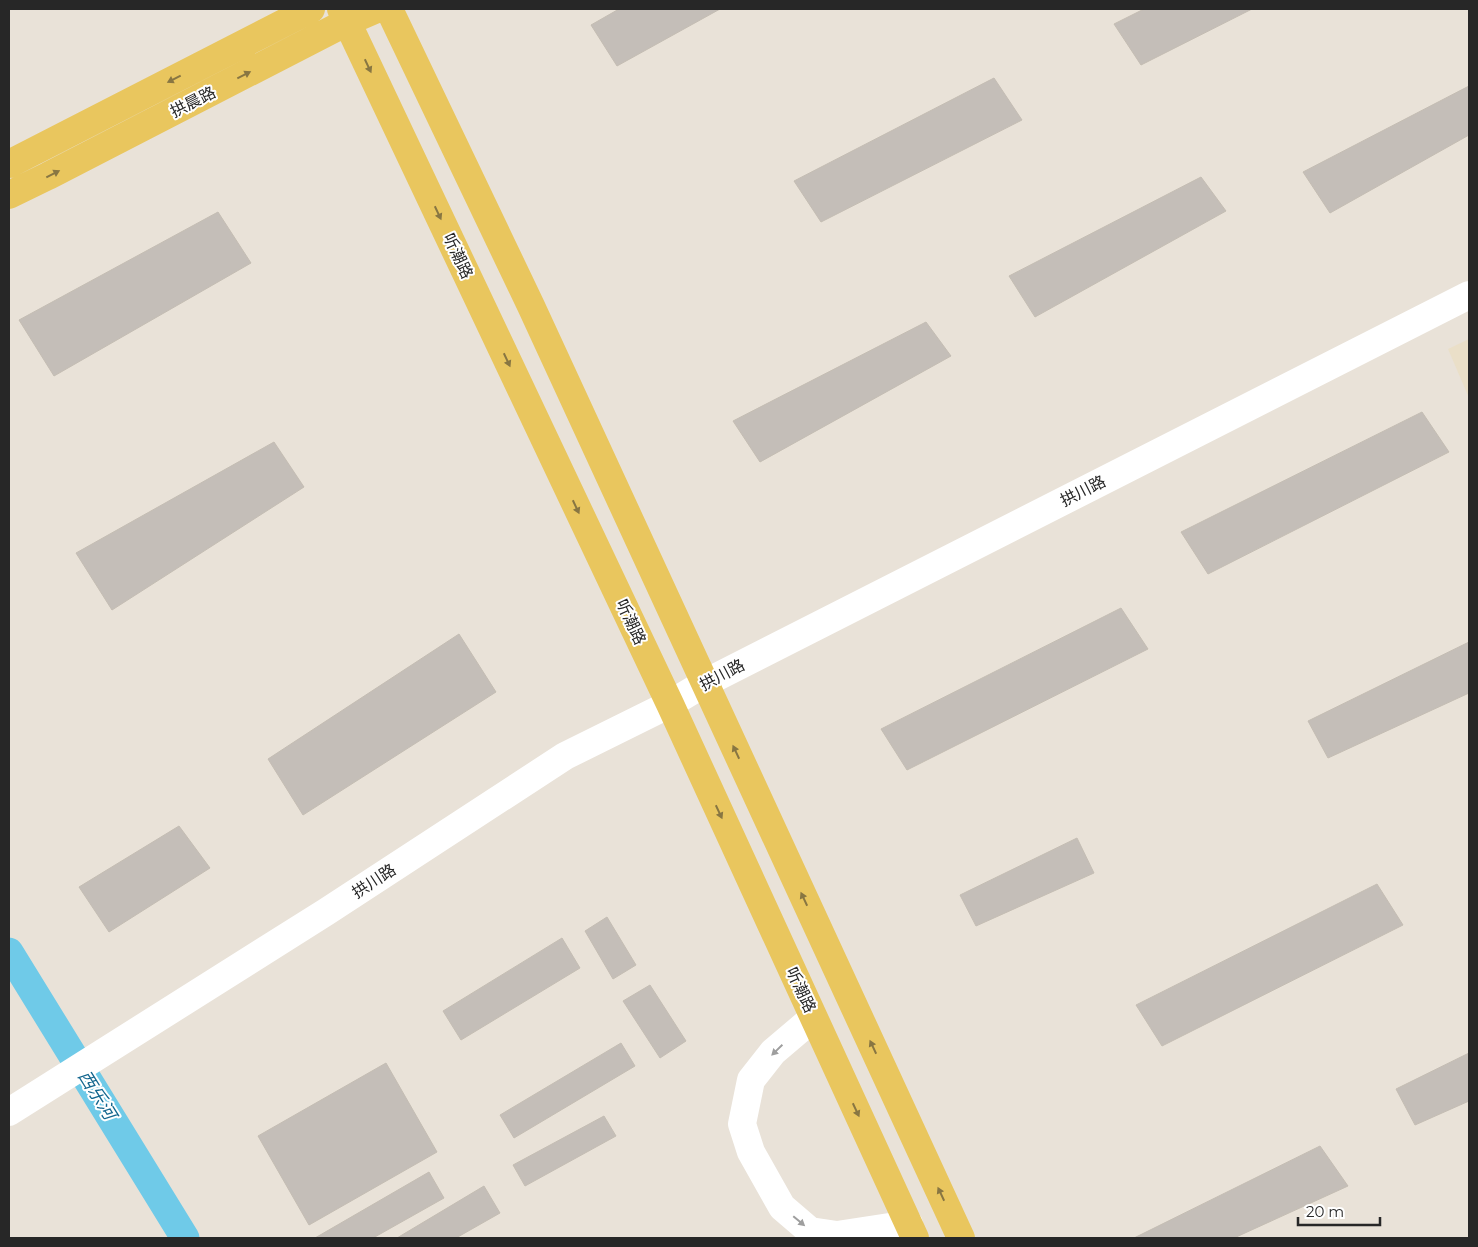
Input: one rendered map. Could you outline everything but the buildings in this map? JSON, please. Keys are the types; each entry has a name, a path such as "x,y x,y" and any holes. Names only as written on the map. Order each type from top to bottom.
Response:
{"main road":[{"name":"拱晨路","path":"9,164 311,9"},
{"name":"拱晨路","path":"9,195 57,172 344,15 377,9"},
{"path":"389,9 531,306 962,1238"},
{"name":"听潮路","path":"344,15 670,704 912,1231"}],"street":[{"name":"拱川路","path":"10,1112 326,912 565,756 1469,295"},
{"path":"814,1018 774,1052 751,1080 742,1124 751,1152 782,1207 810,1231 837,1234 912,1231"}],"shaded area":[{"path":"1469,339 1469,398 1448,349"}],"waterway":[{"name":"西乐河","path":"9,952 185,1238"}]}
